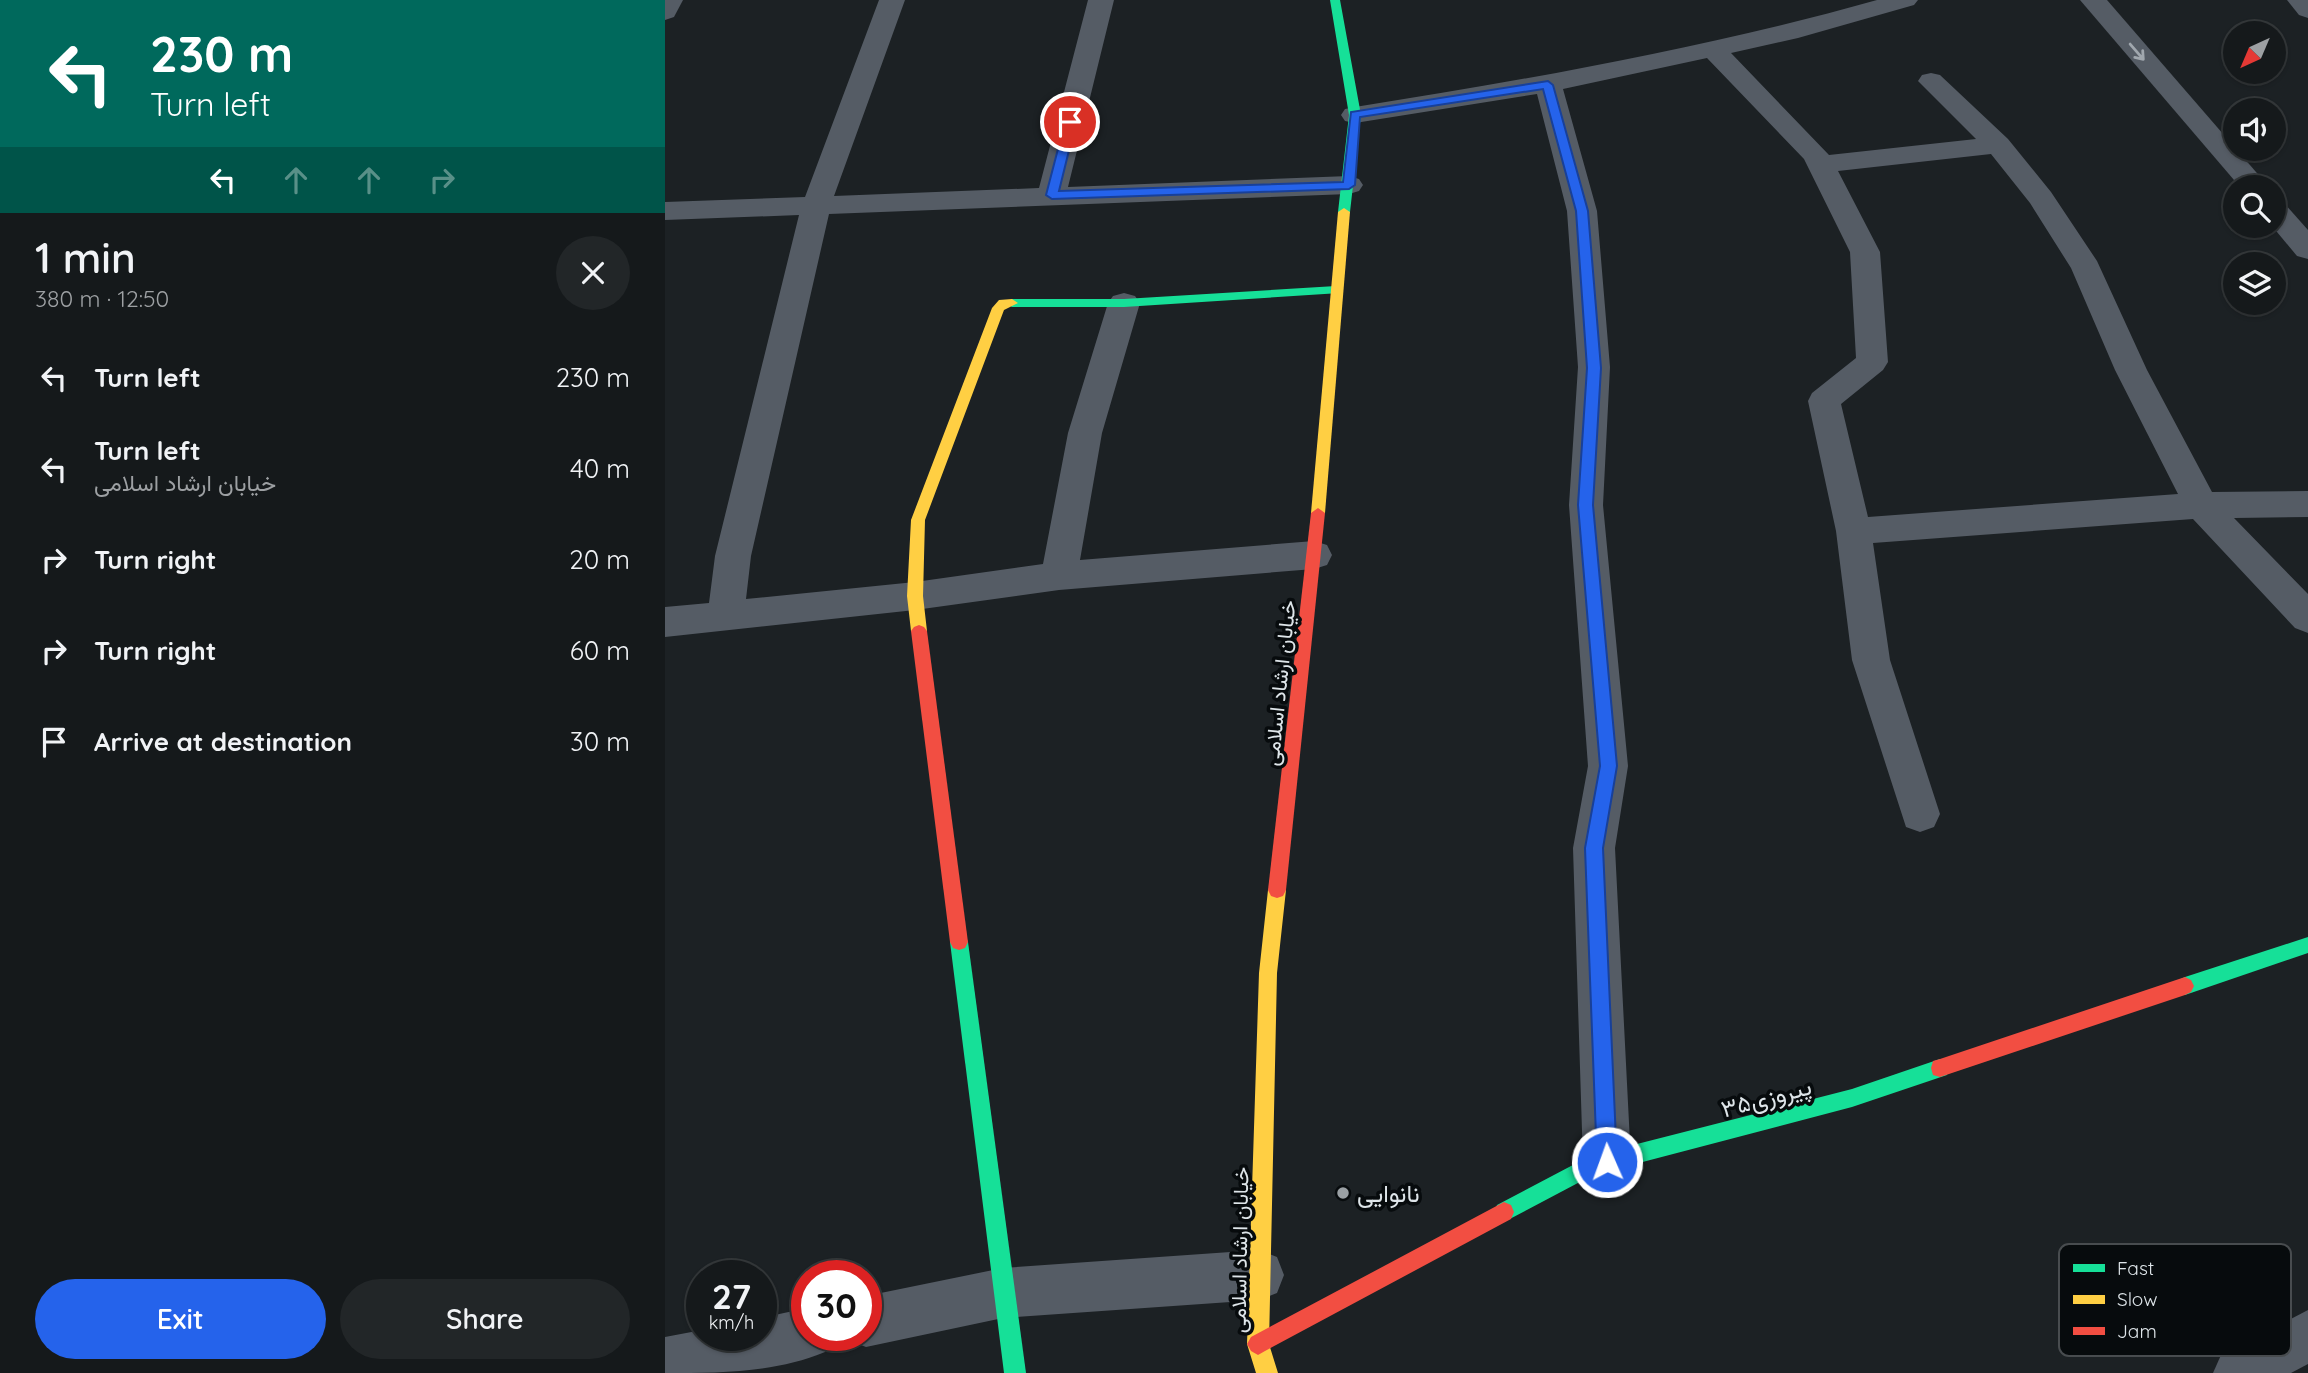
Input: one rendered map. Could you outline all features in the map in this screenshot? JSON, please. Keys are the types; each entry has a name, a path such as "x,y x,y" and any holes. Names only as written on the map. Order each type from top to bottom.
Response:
{"street":[{"path":"665,12 670,0"},
{"path":"726,616 733,555 816,205 892,0"},
{"path":"1052,195 1101,0"},
{"name":"خیابان ارشاد اسلامی","path":"1266,1373 1258,1344 1268,973 1314,555 1336,290 1355,115 1335,0"},
{"path":"1355,115 1548,85 1789,33 1905,0"},
{"path":"2093,0 2245,175"},
{"path":"2300,0 2308,10"},
{"path":"1711,48 1816,156 1865,253 1872,362 1824,401 1854,531 1871,660 1920,814"},
{"path":"1931,81 1998,145 2041,198 2086,268 2131,370 2201,505 2308,618"},
{"path":"1548,85 1582,211 1594,368 1585,505 1608,766 1594,848 1607,1162"},
{"path":"1820,164 1998,145"},
{"path":"665,211 1349,185"},
{"path":"2286,223 2308,249"},
{"path":"1015,1373 915,596 918,520 998,307 1003,303 1123,303 1336,290"},
{"path":"1059,576 1085,433 1123,303"},
{"path":"1854,531 2201,505 2308,504"},
{"path":"665,622 915,596 1059,576 1314,555"},
{"name":"پیروزی۳۵","path":"1258,1344 1590,1166 1852,1097 2308,944"},
{"path":"882,1319 1003,1293 1259,1275"},
{"path":"2291,1344 2308,1335"},
{"path":"665,1363 779,1350"},
{"path":"2239,1373 2270,1356"}],"traffic: fast":[{"path":"1335,0 1355,115 1344,212"},
{"path":"1012,303 1124,303 1336,290"},
{"path":"959,942 1015,1373"},
{"path":"2185,986 2308,945"},
{"path":"1504,1212 1590,1166 1852,1098 1940,1068"}],"traffic: slow":[{"path":"1318,513 1344,212"},
{"path":"919,631 915,596 918,520 998,308 1003,303 1012,303"},
{"path":"1267,1373 1258,1344 1268,973 1277,890"}],"traffic: jam":[{"path":"1277,890 1318,513"},
{"path":"919,631 959,942"},
{"path":"1940,1068 2185,986"},
{"path":"1258,1344 1504,1212"}],"place":[{"name":"نانوایی","path":"1343,1193"}],"route":[{"path":"1070,122 1052,195 1349,185 1355,115 1548,85 1582,211 1594,368 1585,505 1608,766 1594,848 1607,1162"}]}
